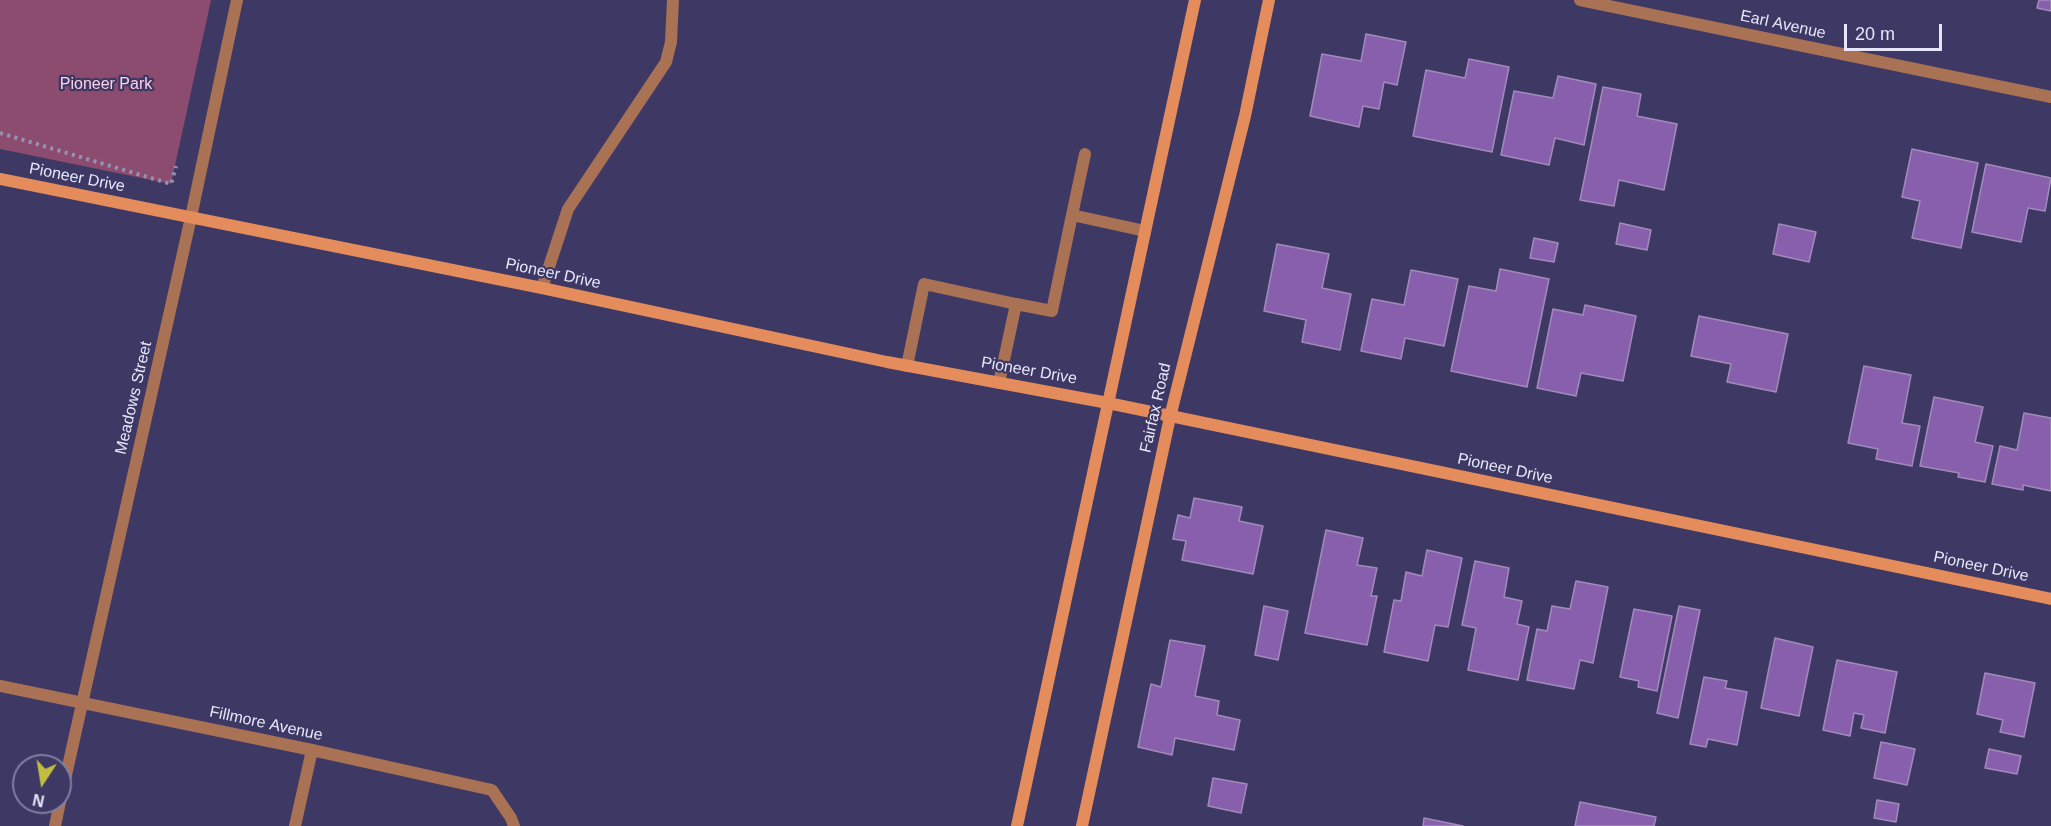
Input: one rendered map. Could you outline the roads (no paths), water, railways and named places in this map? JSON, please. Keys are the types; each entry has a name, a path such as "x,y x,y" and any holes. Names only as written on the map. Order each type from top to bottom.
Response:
{"street":[{"name":"Meadows Street","path":"71,754 191,217 237,0"},
{"path":"542,288 568,209 666,62 671,42 673,0"},
{"path":"1017,826 1195,0"},
{"name":"Fairfax Road","path":"1082,826 1170,417 1245,116 1269,0"},
{"name":"Earl Avenue","path":"1580,0 2051,97"},
{"path":"907,366 924,284 1052,311 1085,154"},
{"name":"Pioneer Drive","path":"0,179 542,288 907,366 1108,403 2051,598"},
{"path":"1072,215 1145,231"},
{"path":"999,383 1016,304"},
{"name":"Fillmore Avenue","path":"0,686 312,750 492,790 512,822"},
{"path":"295,826 312,750"}],"park label":[{"name":"Pioneer Park","path":"106,85"}]}
